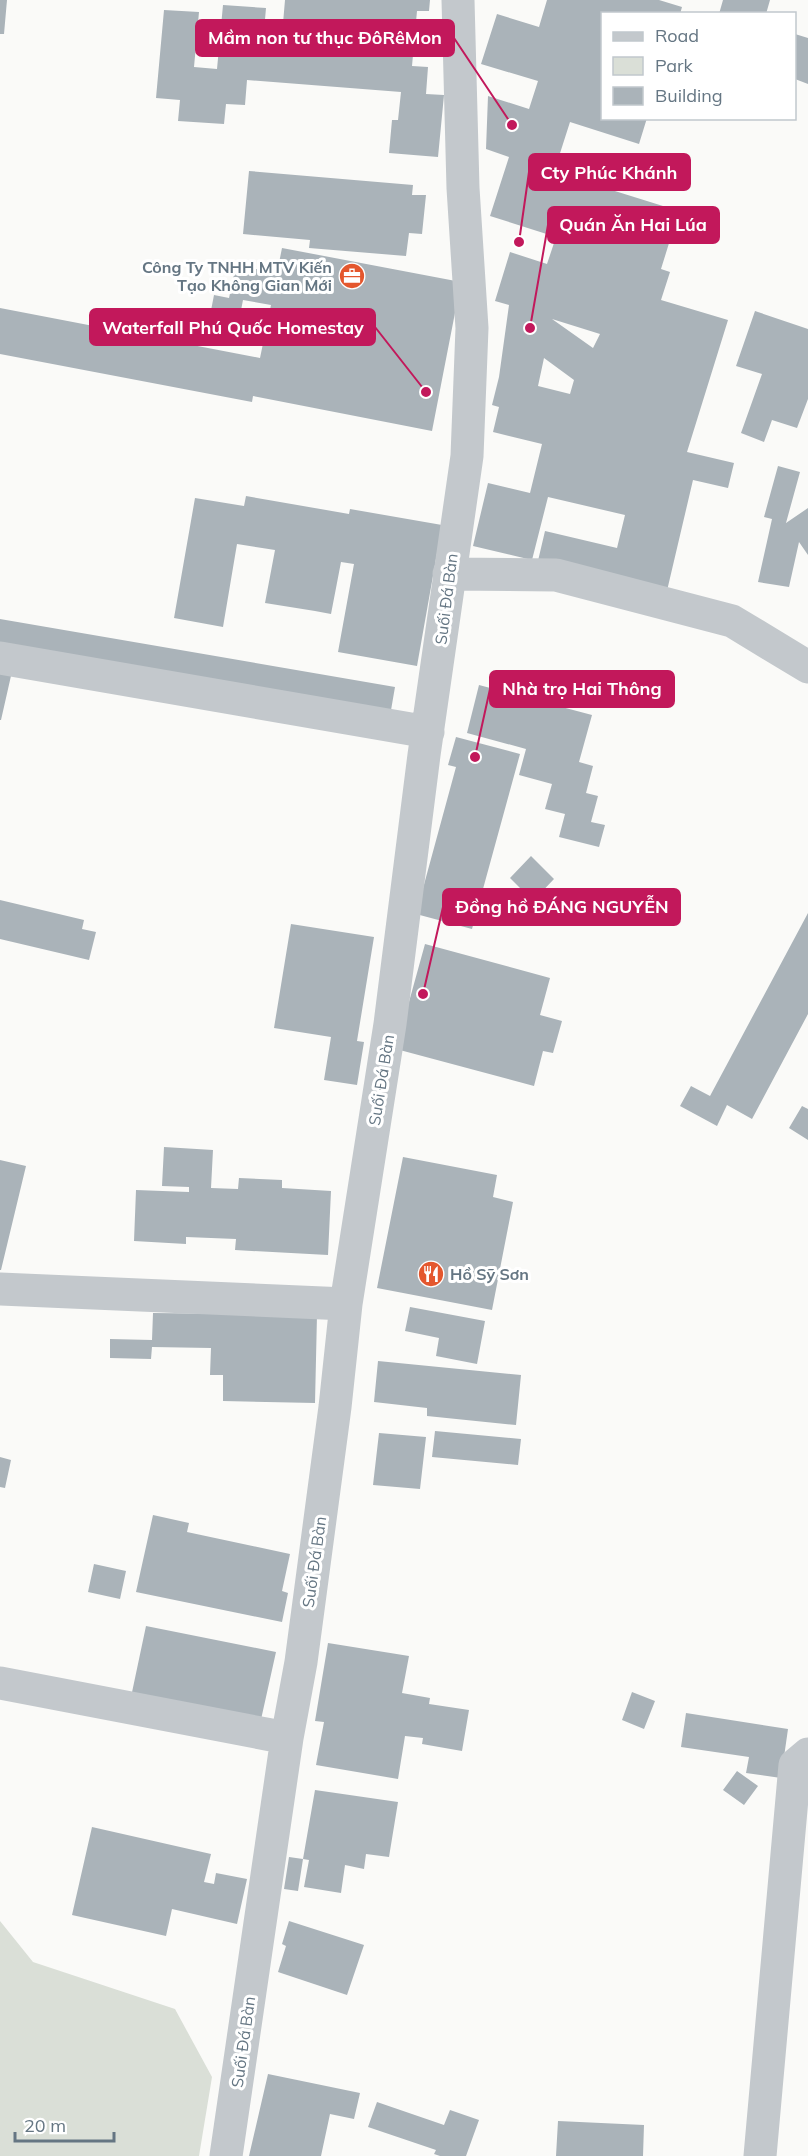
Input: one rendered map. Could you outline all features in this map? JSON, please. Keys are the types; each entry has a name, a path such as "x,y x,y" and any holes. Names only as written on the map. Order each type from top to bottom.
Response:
{"street":[{"name":"Suối Đá Bàn","path":"226,2156 287,1738 301,1662 334,1419 346,1304 390,1024 449,573 467,456 472,328 463,188 458,0"},
{"path":"449,573 556,576 732,621 803,657"},
{"path":"0,658 428,732"},
{"path":"0,1289 346,1304"},
{"path":"0,1683 287,1738"},
{"path":"760,2156 795,1765 808,1754"}],"green space":[{"path":"0,1921 33,1962 175,2009 212,2077 199,2156 0,2156"}],"building":[{"path":"0,0 7,0 4,34 0,34"},
{"path":"285,0 430,0 429,11 417,11 412,66 428,67 426,94 444,95 438,157 389,153 392,120 398,120 401,92 247,80 245,105 226,104 224,124 178,121 180,100 156,98 164,10 199,12 194,67 217,69 223,5 266,8 262,54 293,57 294,36 282,35"},
{"path":"547,0 659,0 682,7 681,12 601,12 601,120 646,120 639,144 570,122 554,172 679,211 661,269 670,272 661,300 728,320 687,452 734,463 728,488 693,480 666,595 537,565 545,531 617,548 625,515 548,497 532,560 473,546 488,483 530,493 542,444 493,432 499,407 492,405 499,377 509,305 495,301 510,252 547,264 556,237 490,216 509,157 486,149 488,96 529,109 538,81 481,64 497,14 539,27","holes":["552,319 600,334 593,348","544,358 574,380 570,394 538,386"]},
{"path":"723,0 770,0 767,12 720,12"},
{"path":"796,34 808,38 808,84 796,79"},
{"path":"249,171 413,185 412,195 426,195 422,234 409,233 406,256 309,248 310,240 243,234"},
{"path":"282,248 461,282 432,431 253,396 252,402 0,354 0,308 260,358 271,305 243,300 235,341 206,336 214,295 229,298 236,265 277,273"},
{"path":"755,311 808,329 808,399 797,428 772,420 764,442 741,433 762,374 736,366"},
{"path":"778,466 800,472 786,523 808,508 808,555 799,542 789,587 758,582 772,519 764,517"},
{"path":"246,496 349,514 350,509 442,525 417,666 338,652 354,564 341,562 331,614 265,603 275,550 237,544 223,627 174,618 195,498 244,506"},
{"path":"0,619 395,687 390,716 0,655"},
{"path":"0,664 13,667 1,720 0,720"},
{"path":"479,685 592,715 579,762 593,766 586,793 598,796 591,822 605,825 599,847 559,837 565,814 545,809 552,784 519,775 526,749 467,733"},
{"path":"456,737 520,754 472,929 416,914 456,767 448,765"},
{"path":"531,856 554,879 533,901 510,878"},
{"path":"0,900 84,920 82,929 96,932 89,960 0,939"},
{"path":"808,913 808,1014 752,1119 727,1105 717,1126 680,1106 691,1086 710,1096"},
{"path":"291,924 374,937 357,1041 364,1042 357,1085 324,1080 331,1037 274,1028"},
{"path":"425,944 550,978 540,1015 562,1021 553,1053 543,1051 534,1086 396,1049"},
{"path":"802,1106 808,1109 808,1140 789,1128"},
{"path":"164,1147 213,1150 211,1188 238,1189 239,1178 282,1180 282,1188 331,1191 328,1255 235,1250 236,1239 186,1237 186,1244 134,1241 136,1190 189,1192 189,1187 162,1186"},
{"path":"403,1157 497,1175 493,1197 513,1202 492,1310 377,1288"},
{"path":"0,1160 26,1166 1,1270 0,1270"},
{"path":"410,1307 485,1321 477,1364 436,1356 439,1338 405,1331"},
{"path":"153,1313 317,1315 315,1403 223,1401 223,1375 210,1375 211,1348 152,1347 151,1359 110,1358 110,1339 152,1340"},
{"path":"378,1361 521,1375 516,1425 427,1416 427,1408 374,1402"},
{"path":"435,1431 521,1439 518,1465 432,1457"},
{"path":"379,1433 426,1437 420,1489 373,1485"},
{"path":"0,1457 11,1460 5,1488 0,1487"},
{"path":"153,1515 189,1523 187,1532 290,1554 282,1591 288,1593 282,1622 136,1592"},
{"path":"94,1564 126,1571 120,1599 88,1592"},
{"path":"146,1626 276,1652 260,1724 131,1697"},
{"path":"328,1643 409,1656 402,1693 430,1698 429,1704 469,1710 462,1751 422,1744 423,1738 405,1736 398,1779 316,1765 324,1722 315,1721"},
{"path":"632,1692 655,1701 644,1729 622,1720"},
{"path":"686,1713 788,1729 781,1778 746,1773 749,1757 681,1747"},
{"path":"737,1771 758,1786 744,1805 723,1790"},
{"path":"315,1790 398,1802 389,1857 366,1854 364,1869 345,1865 341,1893 304,1887 309,1860 303,1859"},
{"path":"92,1827 211,1854 204,1882 214,1884 216,1873 247,1879 237,1924 172,1909 166,1936 72,1915"},
{"path":"289,1857 303,1859 298,1891 284,1889"},
{"path":"289,1921 364,1945 347,1995 278,1972 286,1946 282,1944"},
{"path":"268,2074 360,2093 354,2119 330,2114 321,2156 249,2156"},
{"path":"377,2102 444,2125 450,2110 479,2120 466,2156 440,2156 434,2154 436,2150 368,2127"},
{"path":"558,2121 644,2125 643,2156 556,2156"}],"place":[{"name":"Mầm non tư thục ĐôRêMon","path":"512,125"},
{"name":"Cty Phúc Khánh","path":"519,242"},
{"name":"Công Ty TNHH MTV Kiến Tạo Không Gian Mới","path":"352,276"},
{"name":"Quán Ăn Hai Lúa","path":"530,328"},
{"name":"Waterfall Phú Quốc Homestay","path":"426,392"},
{"name":"Nhà trọ Hai Thông","path":"475,757"},
{"name":"Đồng hồ ĐÁNG NGUYỄN","path":"423,994"},
{"name":"Hồ Sỹ Sơn","path":"431,1274"}]}
